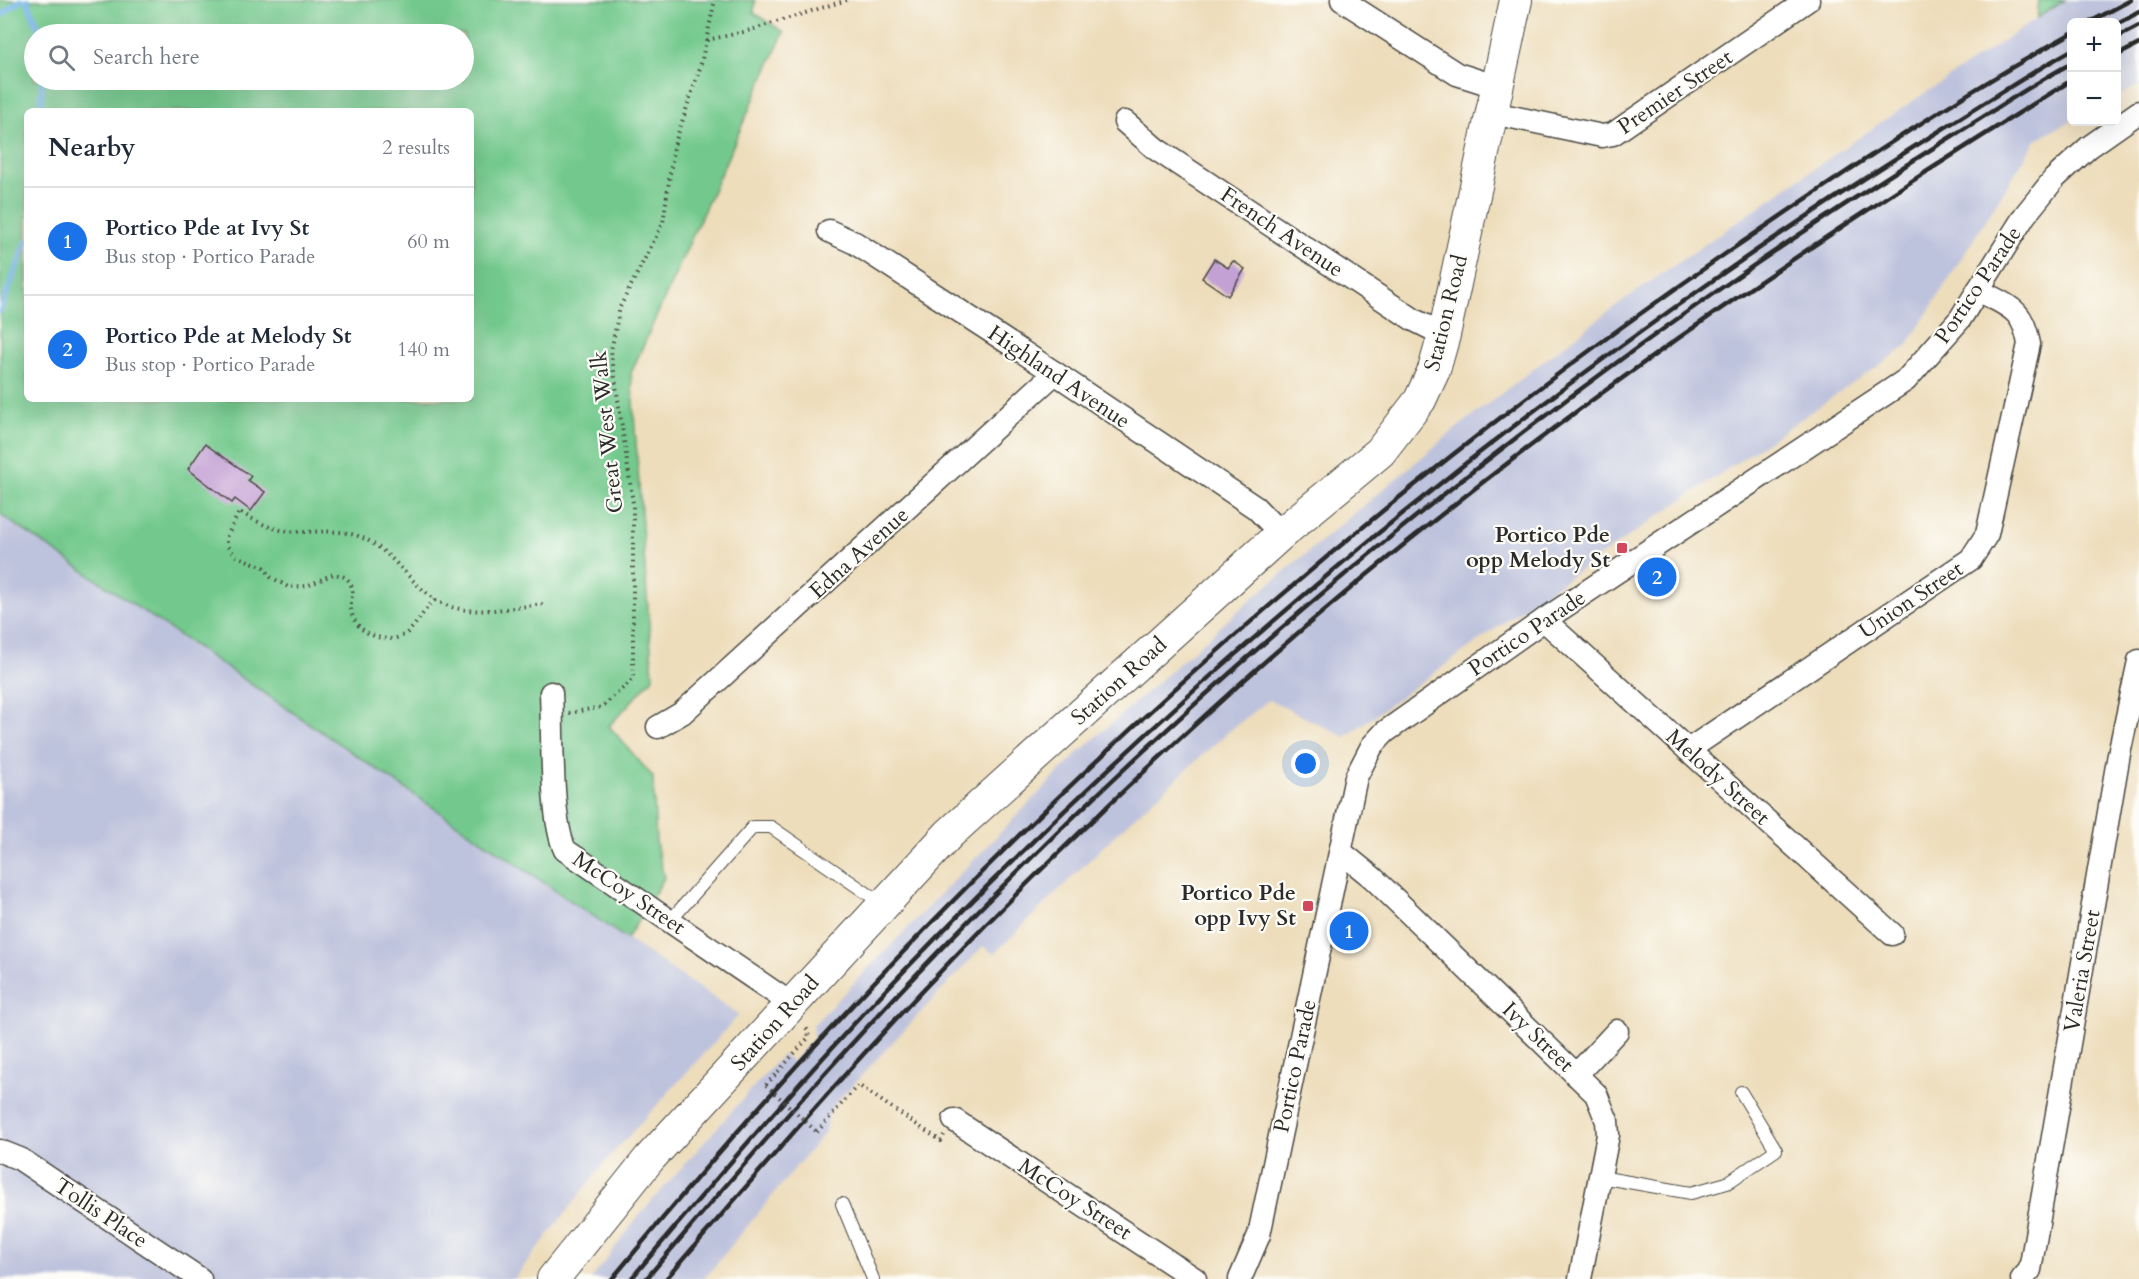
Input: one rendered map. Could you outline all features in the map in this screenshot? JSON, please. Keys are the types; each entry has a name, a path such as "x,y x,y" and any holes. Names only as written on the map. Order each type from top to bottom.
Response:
{"main road":[{"name":"Station Road","path":"553,1279 649,1160 949,834 1281,534 1380,452 1406,422 1434,370 1444,335 1516,0"}],"street":[{"name":"Premier Street","path":"1342,0 1496,100 1602,136 1613,134 1808,0"},
{"name":"Portico Parade","path":"1240,1279 1259,1235 1356,777 1372,746 1385,732 1544,620 1906,380 1960,319 2025,215 2054,179 2090,147 2139,112"},
{"name":"French Avenue","path":"1125,122 1156,149 1414,320 1444,335"},
{"name":"Highland Avenue","path":"829,231 855,243 1055,373 1256,508 1281,534"},
{"name":"Union Street","path":"1688,750 1971,559 1987,534 2029,344 2025,321 2010,308 1978,290"},
{"name":"Edna Avenue","path":"658,727 682,713 1055,373"},
{"name":"Melody Street","path":"1544,620 1892,934"},
{"name":"Valeria Street","path":"2022,1279 2030,1270 2119,754 2139,661"},
{"name":"McCoy Street","path":"551,693 558,819 560,840 565,850 793,1005"},
{"name":"Ivy Street","path":"1341,852 1373,878 1596,1094 1607,1121 1608,1135 1580,1279"},
{"path":"1576,1074 1617,1031"},
{"name":"McCoy Street","path":"954,1120 1195,1279"},
{"name":"Tollis Place","path":"0,1151 20,1158 200,1279"}],"lane":[{"path":"670,921 753,827 759,825 771,827 884,904"},
{"path":"1600,1177 1691,1193 1727,1183 1776,1150 1741,1092"},
{"path":"842,1204 873,1279"}],"path":[{"name":"Great West Walk","path":"552,716 602,707 633,679 633,503 612,351 620,307 663,223 674,146 707,40 715,0"},
{"path":"707,40 744,32 847,0"},
{"path":"435,600 423,610 410,631 398,638 379,638 370,635 356,624 351,605 352,586 348,579 333,574 306,585 288,587 271,577 264,567 236,556 227,546 227,536 239,512 277,529 339,531 357,536 392,557 435,600 471,610 546,604"},
{"path":"801,1048 766,1085 817,1132 858,1084 941,1140 954,1120"}],"shaded area":[{"path":"2065,0 2139,0 2139,85 2121,95 2121,18 2067,18 2067,123 2036,140 1906,347 1527,606 1345,737 1269,700 1228,732 1120,830 994,954 983,946 831,1108 824,1133 704,1279 591,1279 642,1212 783,1054 792,1062 813,1039 813,1025 1077,754 1248,602 1458,427 1614,307 1883,121"},
{"path":"0,514 739,1015 606,1161 514,1279 0,1279"}],"green space":[{"path":"0,0 755,0 754,13 784,32 631,373 653,678 609,726 653,777 656,843 664,878 627,939 0,514"},
{"path":"2039,0 2065,0 2037,18"}],"building":[{"path":"1214,259 1228,268 1233,261 1245,269 1228,296 1202,278"},
{"path":"205,444 251,476 248,480 265,492 251,511 235,499 232,503 188,469"}],"waterway":[{"path":"0,16 21,0"},
{"path":"27,0 37,24"},
{"path":"41,108 42,90"},
{"path":"0,311 24,249"}],"railway":[{"path":"2097,18 2131,0"},
{"path":"2121,22 2139,12"},
{"path":"2121,35 2139,26"},
{"path":"612,1279 736,1134 864,993 997,857 1134,726 1276,600 1423,479 1573,363 1728,252 1897,138 2067,36"},
{"path":"2121,53 2139,44"},
{"path":"631,1279 805,1078 963,910 1064,811 1275,620 1384,528 1609,354 1814,211 2067,53"},
{"path":"646,1279 807,1093 975,914 1154,741 1247,658 1438,499 1636,349 1796,237 2067,66"},
{"path":"666,1279 827,1094 968,942 1149,767 1339,598 1540,438 1644,363 1749,289 1856,218 2067,83"}],"place":[{"name":"Portico Pde opp Melody St","path":"1622,548"},
{"name":"Portico Pde at Melody St","path":"1657,577"},
{"name":"Portico Pde opp Ivy St","path":"1308,906"},
{"name":"Portico Pde at Ivy St","path":"1349,931"}]}
